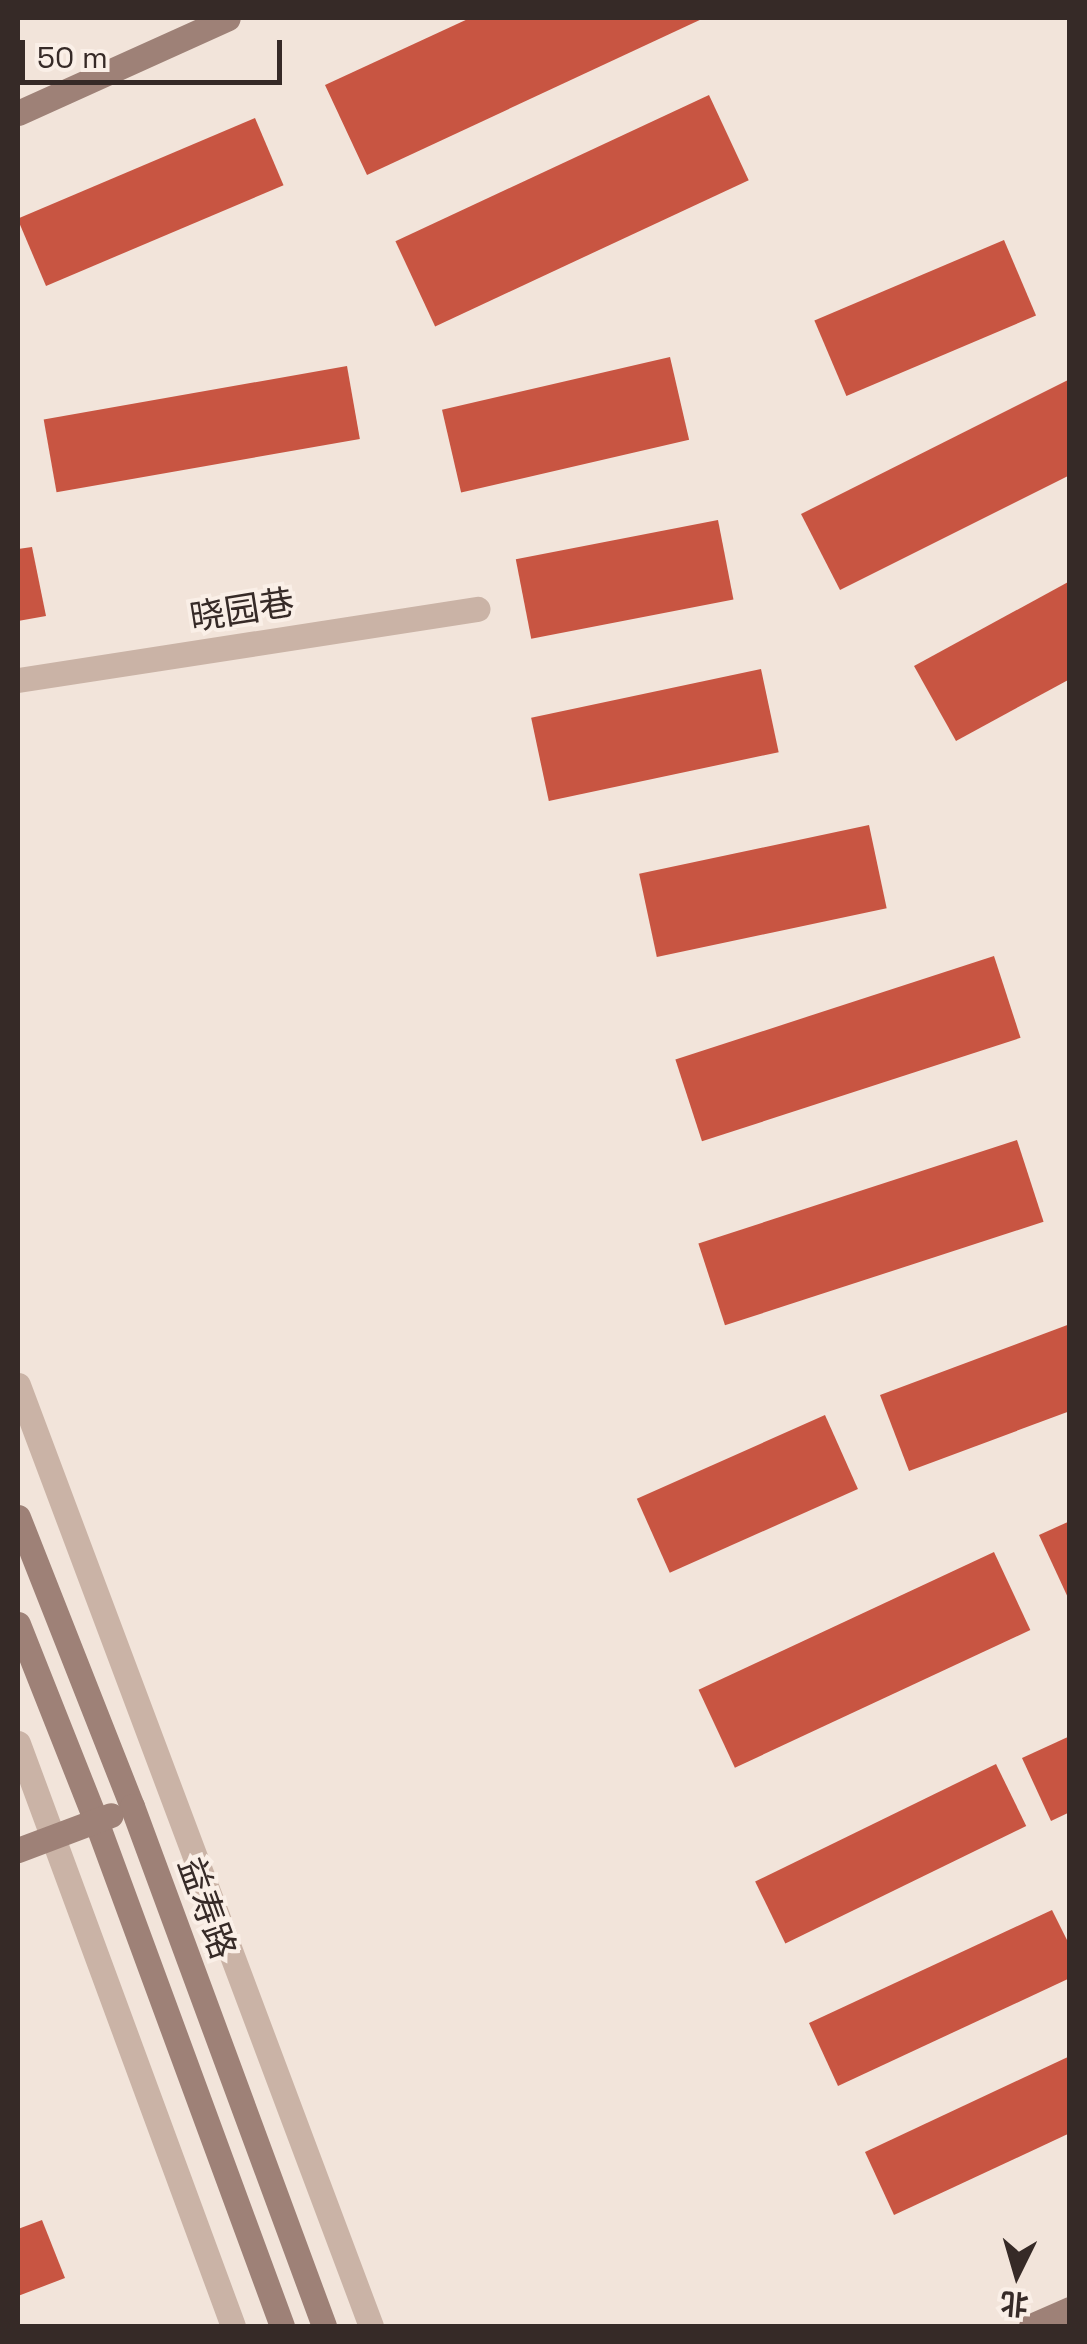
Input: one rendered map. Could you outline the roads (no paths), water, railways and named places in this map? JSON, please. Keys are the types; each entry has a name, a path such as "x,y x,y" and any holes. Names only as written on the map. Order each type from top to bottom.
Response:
{"main road":[{"path":"18,113 228,18"},
{"name":"益寿路","path":"18,1517 132,1806 324,2326"},
{"path":"18,1624 96,1821 282,2326"},
{"path":"18,1850 132,1806"},
{"path":"1031,2326 1070,2309"}],"street":[{"name":"晓园巷","path":"18,680 478,609"},
{"path":"18,1385 371,2326"},
{"path":"18,1743 233,2326"}]}
